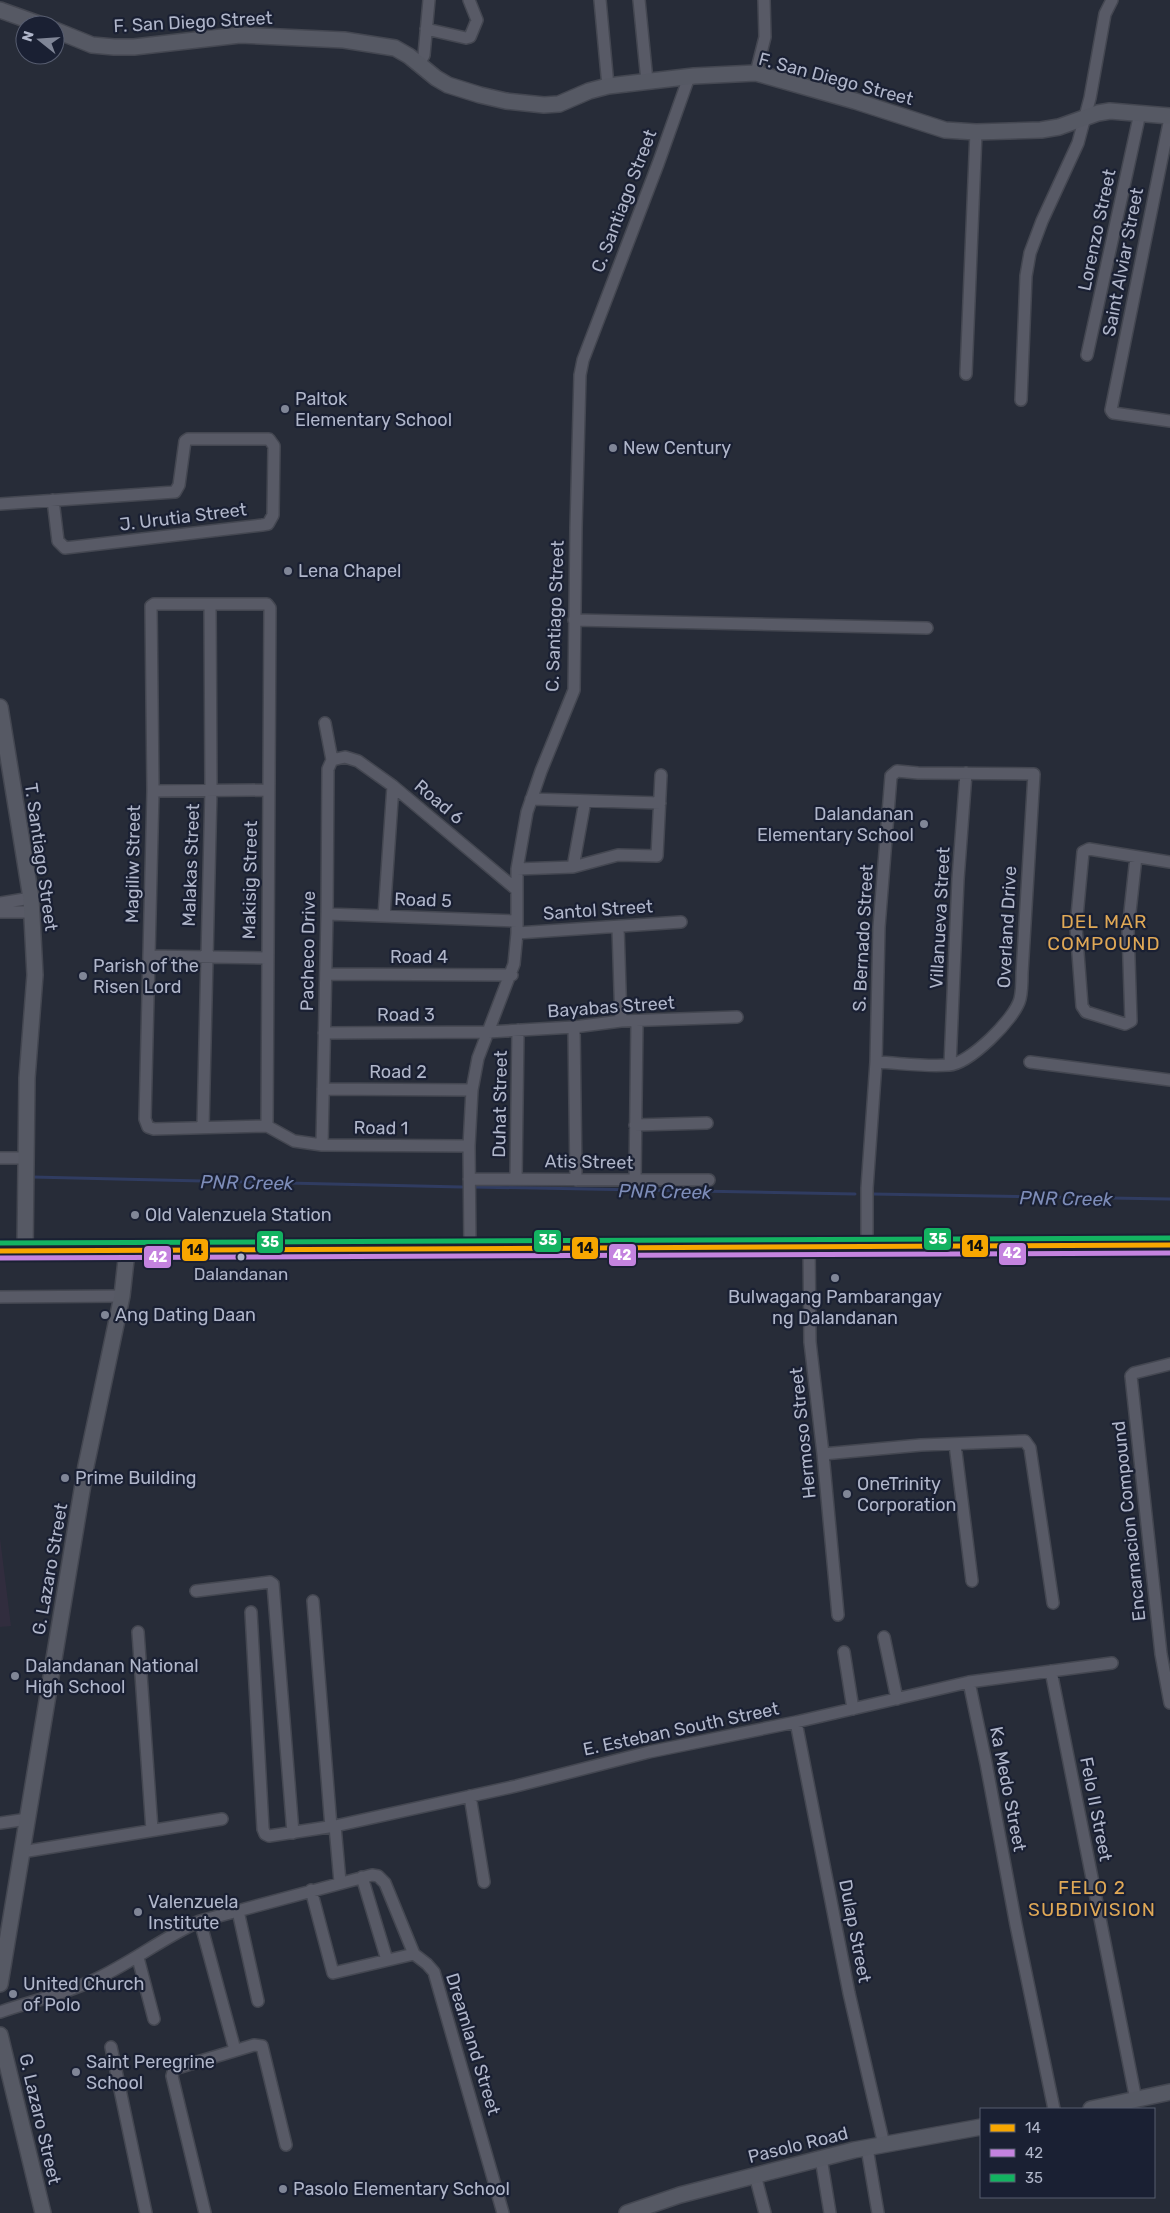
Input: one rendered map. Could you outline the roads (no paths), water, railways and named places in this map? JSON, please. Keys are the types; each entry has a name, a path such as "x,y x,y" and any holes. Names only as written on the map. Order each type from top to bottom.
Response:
{"highway":[{"path":"0,1251 1170,1245"}],"street":[{"path":"419,64 424,55 429,0"},
{"path":"426,29 466,38 470,37 477,20 469,0"},
{"path":"600,0 608,86"},
{"path":"639,0 647,82"},
{"path":"756,73 765,37 764,0"},
{"path":"1021,400 1026,276 1030,253 1042,221 1078,143 1086,117 1105,14 1112,0"},
{"path":"0,10 15,15"},
{"name":"F. San Diego Street","path":"65,34 92,45 134,47 240,35 330,38 395,48 448,85 480,95 517,102 559,104 589,91 608,86 689,77 756,73 856,101 945,130 976,132 1041,130 1059,127 1098,112 1110,111 1170,117"},
{"name":"C. Santiago Street","path":"470,1248 469,1146 472,1090 478,1058 512,975 517,933 517,869 521,838 531,799 574,690 580,375 583,360 689,77"},
{"name":"Lorenzo Street","path":"1087,355 1140,113"},
{"name":"Saint Alviar Street","path":"1170,117 1111,410 1113,413 1170,421"},
{"path":"966,374 976,132"},
{"name":"J. Urutia Street","path":"188,439 269,439 274,446 273,515 268,524 205,533 65,548 58,541 54,500 175,492 180,485 185,442 188,439"},
{"path":"0,504 54,500"},
{"name":"Magiliw Street","path":"203,1127 154,1129 148,1127 145,1119 152,791 150,606 154,604 210,604"},
{"name":"Makisig Street","path":"210,604 267,604 270,608 266,1126"},
{"name":"Malakas Street","path":"203,1127 211,789 210,604"},
{"path":"574,620 927,628"},
{"name":"T. Santiago Street","path":"0,707 31,905 35,975 27,1078 25,1251"},
{"path":"325,722 332,760"},
{"name":"Road 6","path":"332,760 345,757 358,761 393,786 517,890"},
{"name":"Pacheco Drive","path":"322,1145 328,769 332,760"},
{"name":"S. Bernado Street","path":"866,1246 867,1180 876,1062 879,927 891,776 897,771 1034,774"},
{"name":"Villanueva Street","path":"950,1065 958,879 966,773"},
{"name":"Overland Drive","path":"876,1062 950,1065 966,1060 1014,1012 1020,1000 1034,774"},
{"path":"517,869 573,867 618,856 657,856 661,775"},
{"path":"384,916 393,786"},
{"path":"152,791 269,790"},
{"path":"531,799 660,803"},
{"path":"573,867 585,801"},
{"path":"1136,857 1128,930 1131,1020 1124,1024 1086,1012 1082,1006 1076,927 1083,852 1089,850 1170,862"},
{"path":"0,903 31,905"},
{"path":"0,912 31,905"},
{"name":"Road 5","path":"327,914 517,921"},
{"name":"Santol Street","path":"517,933 618,928 681,922"},
{"path":"618,928 621,1021"},
{"path":"149,956 267,958"},
{"name":"Road 4","path":"326,974 512,975"},
{"name":"Bayabas Street","path":"488,1032 574,1027 621,1021 737,1017"},
{"path":"635,1180 637,1021"},
{"path":"574,1027 576,1180"},
{"name":"Duhat Street","path":"516,1178 518,1030"},
{"name":"Road 3","path":"324,1033 488,1032"},
{"path":"1030,1062 1170,1080"},
{"name":"Road 2","path":"323,1089 472,1090"},
{"path":"635,1125 707,1123"},
{"path":"203,1127 266,1126"},
{"name":"Road 1","path":"266,1126 294,1141 322,1145 469,1146"},
{"path":"0,1158 25,1158"},
{"name":"Atis Street","path":"469,1179 709,1180"},
{"name":"Hermoso Street","path":"809,1246 810,1342 823,1454 838,1615"},
{"name":"G. Lazaro Street","path":"0,1984 86,1466 122,1296 127,1251"},
{"path":"0,1297 122,1296"},
{"name":"Encarnacion Compound","path":"1170,1364 1134,1373 1131,1376 1161,1654 1170,1703"},
{"path":"823,1454 955,1444 1025,1441 1030,1448 1052,1603"},
{"path":"955,1444 972,1581"},
{"path":"196,1592 270,1582 273,1584 293,1832"},
{"path":"312,1601 333,1827 340,1882"},
{"name":"E. Esteban South Street","path":"251,1612 263,1829 265,1834 269,1836 333,1827 470,1796 648,1752 796,1722 969,1682 1112,1663"},
{"path":"138,1632 152,1830"},
{"path":"884,1637 897,1699"},
{"path":"844,1652 853,1709"},
{"name":"Felo II Street","path":"1052,1671 1136,2100"},
{"name":"Ka Medo Street","path":"969,1682 1054,2108"},
{"name":"Dulap Street","path":"796,1722 849,1993 884,2145"},
{"path":"470,1796 484,1882"},
{"path":"0,1823 28,1819"},
{"path":"22,1852 222,1819"},
{"path":"0,2012 91,1982 138,1958 183,1929 200,1921 367,1876 387,1960"},
{"name":"Dreamland Street","path":"367,1876 378,1876 385,1883 414,1954 434,1972 503,2213"},
{"path":"311,1890 333,1973 414,1954"},
{"path":"238,1910 258,2001"},
{"path":"200,1921 235,2050"},
{"path":"138,1958 154,2019"},
{"name":"G. Lazaro Street","path":"0,2034 42,2213"},
{"path":"205,2213 172,2074 176,2068 256,2044 264,2048 286,2145"},
{"path":"111,2048 146,2213"},
{"path":"1096,2108 1170,2092"},
{"name":"Pasolo Road","path":"627,2213 680,2195 821,2158 980,2127"},
{"path":"867,2148 878,2213"},
{"path":"821,2158 830,2213"},
{"path":"756,2176 766,2213"}],"waterway":[{"name":"PNR Creek","path":"32,1177 462,1187"},
{"name":"PNR Creek","path":"474,1187 855,1194"},
{"name":"PNR Creek","path":"872,1194 1170,1199"}],"place":[{"name":"Paltok Elementary School","path":"285,409"},
{"name":"New Century","path":"613,448"},
{"name":"Lena Chapel","path":"288,571"},
{"name":"Dalandanan Elementary School","path":"924,824"},
{"name":"Parish of the Risen Lord","path":"83,976"},
{"name":"Old Valenzuela Station","path":"135,1215"},
{"name":"Dalandanan","path":"241,1257"},
{"name":"Bulwagang Pambarangay ng Dalandanan","path":"835,1278"},
{"name":"Ang Dating Daan","path":"105,1315"},
{"name":"Prime Building","path":"65,1478"},
{"name":"OneTrinity Corporation","path":"847,1494"},
{"name":"Dalandanan National High School","path":"15,1676"},
{"name":"Valenzuela Institute","path":"138,1912"},
{"name":"United Church of Polo","path":"13,1994"},
{"name":"Saint Peregrine School","path":"76,2072"},
{"name":"Pasolo Elementary School","path":"283,2189"}],"district":[{"name":"DEL MAR COMPOUND","path":"1104,932"},
{"name":"FELO 2 SUBDIVISION","path":"1092,1898"}]}
